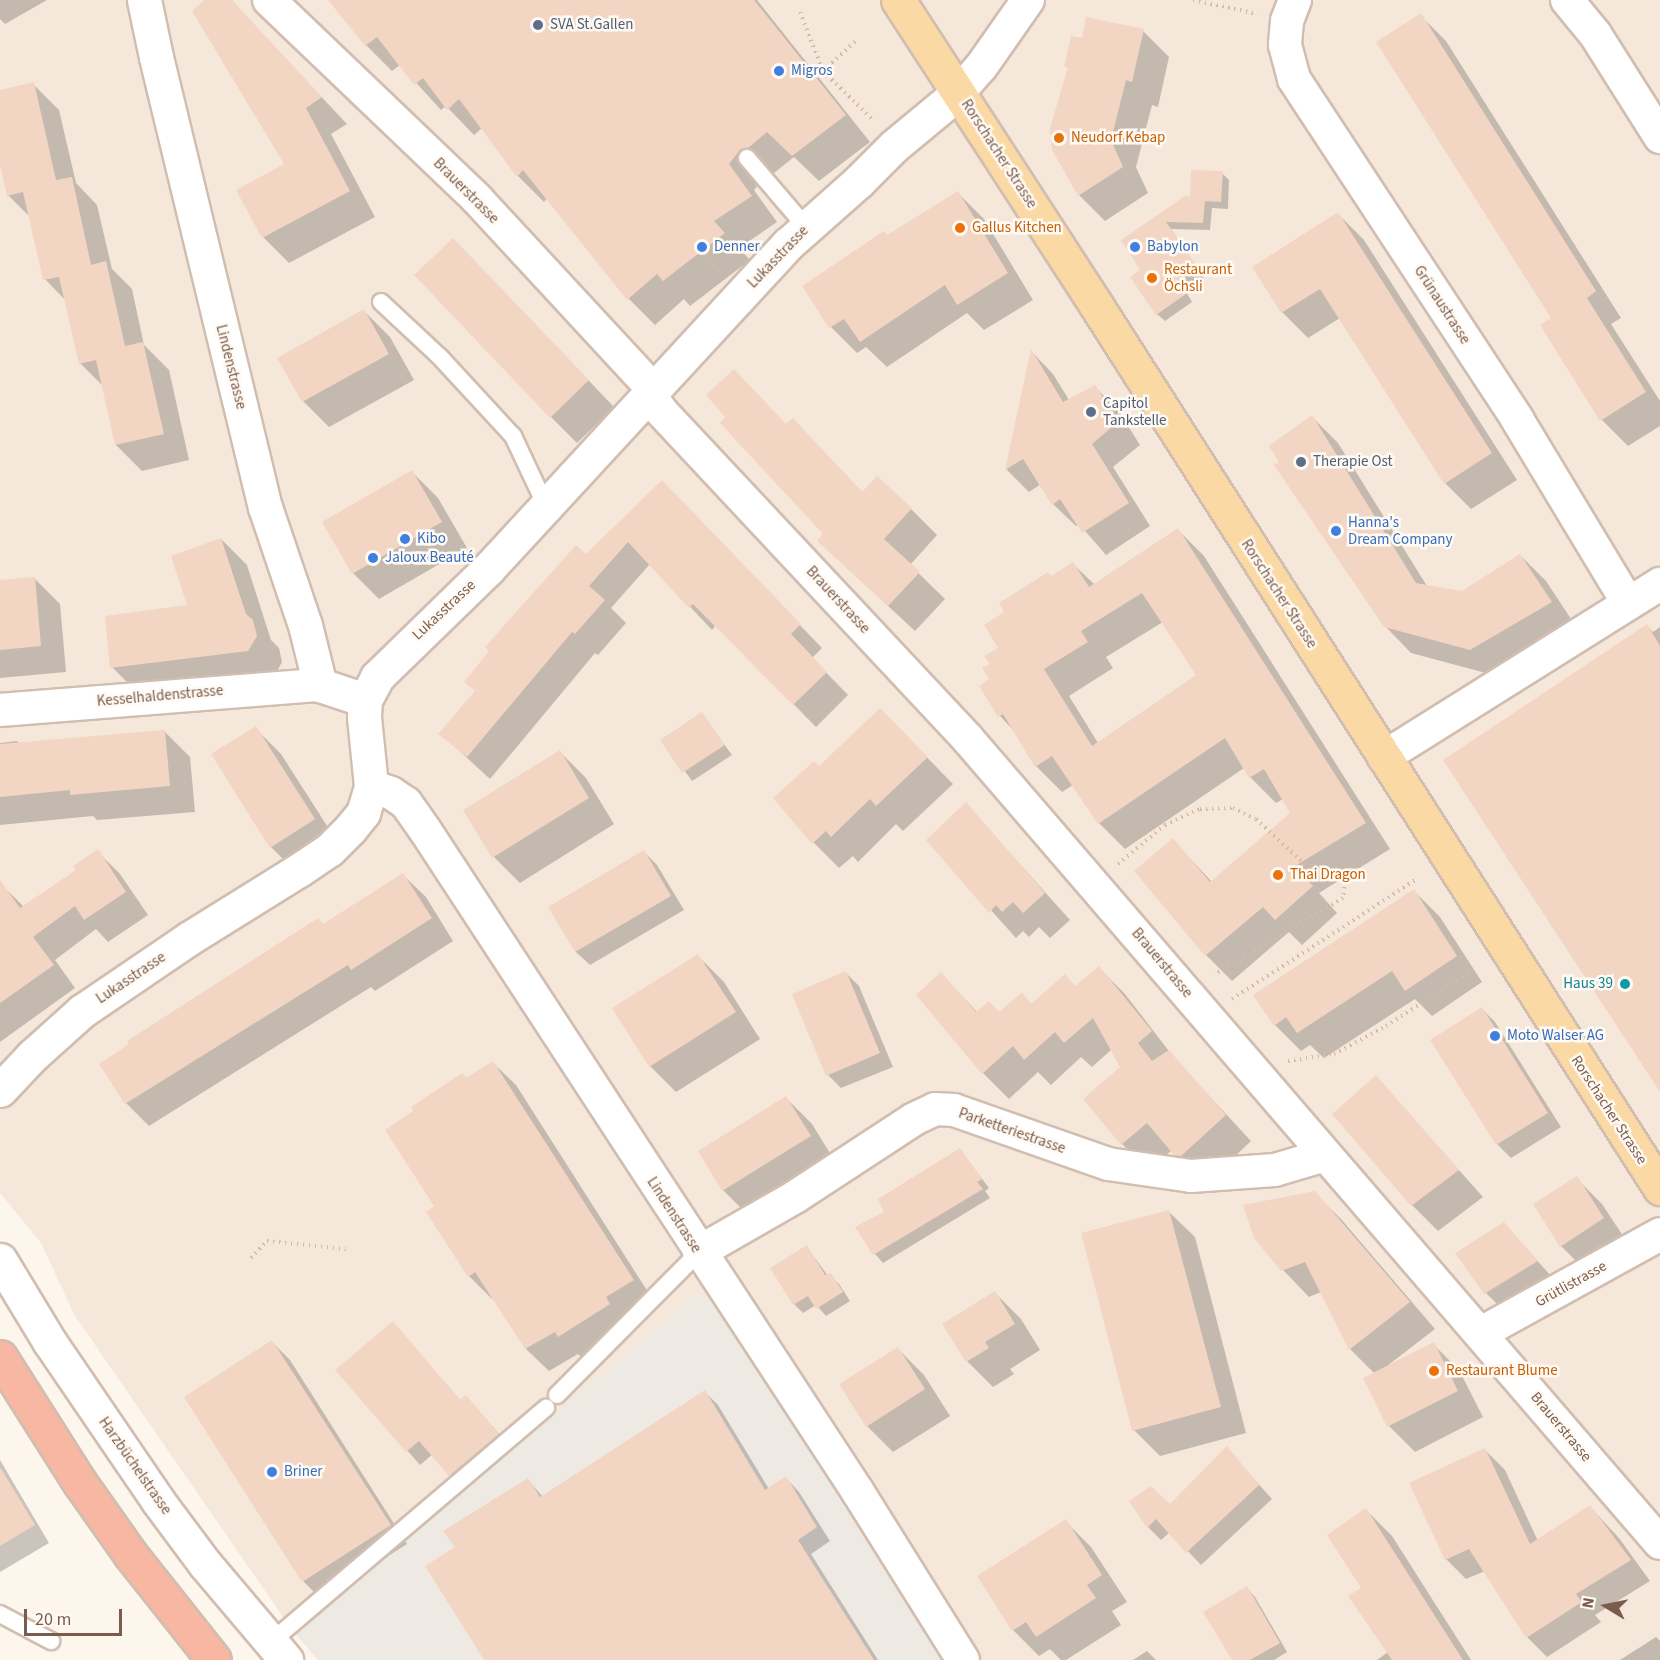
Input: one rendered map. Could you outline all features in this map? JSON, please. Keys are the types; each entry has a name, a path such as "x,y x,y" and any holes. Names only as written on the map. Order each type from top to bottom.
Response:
{"highway":[{"path":"0,1357 80,1483 157,1588 214,1660"}],"main road":[{"name":"Lindenstrasse","path":"144,0 265,507 304,625 320,685"},
{"name":"Rorschacher Strasse","path":"898,0 1660,1188"},
{"name":"Lukasstrasse","path":"0,1090 32,1056 82,1011 188,939 329,850 363,813 371,786 364,717 365,700 376,677 488,568 806,227 858,182 894,146 959,92"},
{"path":"320,685 365,700"},
{"name":"Harzbüchelstrasse","path":"0,1260 49,1341 152,1492 205,1564 279,1651"}],"street":[{"name":"Brauerstrasse","path":"269,0 477,200 652,392 660,411 950,719 1660,1543"},
{"path":"959,92 981,67 1028,0"},
{"path":"1567,0 1595,34 1660,137"},
{"name":"Grünaustrasse","path":"1291,10 1285,45 1294,79 1517,419 1628,603"},
{"path":"1384,757 1660,584"},
{"name":"Kesselhaldenstrasse","path":"0,710 320,685"},
{"name":"Lindenstrasse","path":"371,786 391,793 406,803 858,1492 963,1660"},
{"name":"Parketteriestrasse","path":"699,1252 795,1197 914,1119 935,1110 954,1110 1108,1164 1191,1176 1275,1170 1325,1155"},
{"name":"Grütlistrasse","path":"1481,1334 1660,1234"}],"lane":[{"path":"747,158 806,227"},
{"path":"381,302 440,357 513,436 546,506"},
{"path":"557,1395 699,1252"},
{"path":"279,1651 546,1408"},
{"path":"0,1614 51,1641"}],"path":[{"path":"1193,0 1291,10"},
{"path":"800,12 823,71 873,120"},
{"path":"823,71 858,39"},
{"path":"807,66 823,71"},
{"path":"703,250 720,273"},
{"path":"1097,887 1127,854 1166,825 1200,809 1233,808 1256,819 1310,869 1345,880 1343,898 1186,992"},
{"path":"1206,1016 1415,880"},
{"path":"1249,1066 1334,1054 1386,1026 1473,970"},
{"path":"251,1258 267,1241 346,1250"}],"shaded area":[{"path":"0,0 1660,0 1660,1660 941,1660 706,1289 292,1630 75,1316 41,1243 0,1193"},
{"path":"706,1288 941,1660 318,1660 292,1630"}],"building":[{"path":"204,0 232,0 322,97 306,108 350,191 262,238 236,190 284,164 192,11"},
{"path":"328,0 754,0 846,115 792,156 767,132 748,148 740,150 729,164 752,196 714,221 725,233 663,281 657,274 627,300 523,170 517,177 459,99 447,110 423,78 414,85 377,37 365,46"},
{"path":"1421,13 1596,291 1587,298 1646,392 1600,421 1540,325 1551,318 1376,42"},
{"path":"1086,17 1144,29 1132,82 1126,80 1111,140 1123,167 1078,196 1052,150 1050,128 1068,67 1064,67 1071,36 1082,38"},
{"path":"34,82 56,180 72,177 91,265 106,261 125,346 143,342 164,434 115,445 96,360 79,364 59,277 43,280 23,192 7,196 0,165 0,90"},
{"path":"1191,170 1223,171 1221,202 1205,201 1203,223 1166,222 1198,268 1178,282 1186,294 1156,315 1130,277 1140,270 1121,240 1185,196 1190,196"},
{"path":"958,191 1008,273 957,305 945,285 860,342 844,319 829,328 802,286 884,231 887,235"},
{"path":"1338,212 1492,453 1444,484 1320,289 1281,313 1252,267"},
{"path":"453,238 589,380 550,418 414,275"},
{"path":"364,309 389,354 302,402 277,358"},
{"path":"1031,349 1063,402 1095,385 1119,421 1092,444 1129,503 1082,533 1060,499 1052,505 1023,459 1005,470"},
{"path":"734,369 786,424 793,418 862,492 877,476 912,508 884,539 920,572 888,606 817,541 823,534 720,423 725,417 706,395"},
{"path":"1312,415 1416,583 1462,591 1520,554 1552,602 1470,650 1384,627 1274,465 1279,462 1269,446"},
{"path":"412,470 442,522 352,574 322,522"},
{"path":"662,480 801,624 791,634 827,672 793,705 693,604 689,608 628,542 589,586 605,600 575,634 572,632 467,757 438,734 475,691 464,682 489,651 485,647 576,545 586,554"},
{"path":"1178,528 1366,823 1295,866 1313,886 1275,920 1263,907 1205,956 1134,871 1173,838 1210,882 1290,813 1264,769 1249,778 1225,738 1098,824 1052,756 1035,767 1003,714 998,717 979,686 989,679 982,668 990,664 984,656 998,648 984,625 1004,612 999,603 1048,572 1051,576 1073,562 1089,587","holes":["1142,593 1196,675 1092,746 1044,669 1088,642 1081,631"]},
{"path":"221,538 246,614 253,620 257,636 248,651 110,668 105,616 187,605 171,556"},
{"path":"35,577 41,646 0,650 0,580"},
{"name":"Haus 39","path":"1647,624 1660,646 1660,1092 1443,760"},
{"path":"880,708 928,757 876,806 870,799 831,837 826,831 812,844 773,798 814,761 819,766"},
{"path":"702,712 725,745 682,773 660,740"},
{"path":"256,726 315,819 270,848 211,754"},
{"path":"165,730 170,786 70,795 70,790 0,797 0,744"},
{"path":"560,750 589,798 492,858 463,810"},
{"path":"966,802 1045,893 1023,913 1013,902 1002,912 996,905 989,913 926,840"},
{"path":"98,849 126,892 84,920 75,906 33,937 54,965 0,1003 0,880 20,908 76,870 73,866"},
{"path":"644,850 671,896 575,952 548,907"},
{"path":"403,873 432,918 351,970 348,965 125,1104 99,1064 129,1044 127,1041 318,918 323,924"},
{"path":"1414,889 1457,956 1405,991 1392,971 1297,1033 1286,1017 1274,1026 1253,995"},
{"path":"698,954 736,1012 649,1067 612,1008"},
{"path":"1099,966 1152,1031 1138,1043 1152,1061 1169,1050 1226,1115 1181,1156 1174,1155 1147,1123 1121,1145 1083,1099 1120,1067 1093,1018 1064,1043 1055,1032 1024,1060 1013,1046 982,1074 916,995 941,972 976,1012 989,1001 999,1012 1022,992 1031,1004 1065,974 1075,986"},
{"path":"846,971 880,1053 826,1076 792,994"},
{"path":"1482,1007 1548,1113 1496,1145 1430,1040"},
{"path":"493,1061 634,1280 606,1297 610,1304 558,1337 555,1332 525,1349 475,1272 468,1277 426,1212 434,1206 385,1130 413,1111 411,1107 462,1073 466,1078"},
{"path":"1376,1075 1459,1170 1411,1206 1332,1114"},
{"path":"786,1096 811,1136 722,1191 698,1151"},
{"path":"960,1148 982,1179 977,1182 983,1189 873,1255 855,1227 884,1212 878,1199"},
{"path":"1577,1176 1604,1218 1560,1247 1533,1204"},
{"path":"1315,1191 1410,1302 1349,1350 1305,1262 1281,1271 1254,1238 1243,1205"},
{"path":"1169,1210 1221,1407 1132,1431 1081,1233"},
{"path":"1504,1222 1538,1261 1484,1294 1455,1253"},
{"path":"807,1245 825,1275 831,1273 843,1292 816,1309 808,1296 793,1305 770,1268"},
{"path":"995,1291 1015,1324 985,1342 989,1348 966,1362 942,1324"},
{"path":"393,1321 460,1400 466,1395 499,1434 449,1476 419,1441 406,1452 335,1370"},
{"path":"272,1340 391,1525 302,1582 184,1397"},
{"path":"1434,1342 1458,1391 1387,1427 1363,1378"},
{"path":"898,1347 925,1389 866,1427 839,1384"},
{"path":"705,1390 765,1490 786,1476 817,1527 798,1540 874,1660 484,1660 425,1566 455,1547 443,1531 528,1478 540,1497"},
{"path":"1227,1446 1259,1485 1186,1553 1156,1519 1147,1528 1129,1501 1151,1486 1170,1504"},
{"path":"1485,1448 1530,1544 1590,1505 1631,1560 1576,1594 1582,1602 1526,1638 1469,1549 1445,1560 1409,1483"},
{"path":"0,1467 35,1525 0,1546"},
{"path":"1366,1508 1463,1660 1392,1660 1348,1596 1361,1588 1327,1535"},
{"path":"1066,1519 1102,1575 1087,1585 1096,1598 1036,1637 1026,1622 1012,1631 977,1576"},
{"path":"1247,1586 1280,1643 1250,1660 1232,1660 1203,1612"}],"place":[{"name":"SVA St.Gallen","path":"538,25"},
{"name":"Migros","path":"779,71"},
{"name":"Neudorf Kebap","path":"1059,138"},
{"name":"Gallus Kitchen","path":"960,228"},
{"name":"Denner","path":"702,247"},
{"name":"Babylon","path":"1135,247"},
{"name":"Restaurant Öchsli","path":"1152,278"},
{"name":"Capitol Tankstelle","path":"1091,412"},
{"name":"Therapie Ost","path":"1301,462"},
{"name":"Hanna's Dream Company","path":"1336,531"},
{"name":"Kibo","path":"405,539"},
{"name":"Jaloux Beauté","path":"373,558"},
{"name":"Thai Dragon","path":"1278,875"},
{"name":"Haus 39","path":"1625,984"},
{"name":"Moto Walser AG","path":"1495,1036"},
{"name":"Restaurant Blume","path":"1434,1371"},
{"name":"Briner","path":"272,1472"}]}
